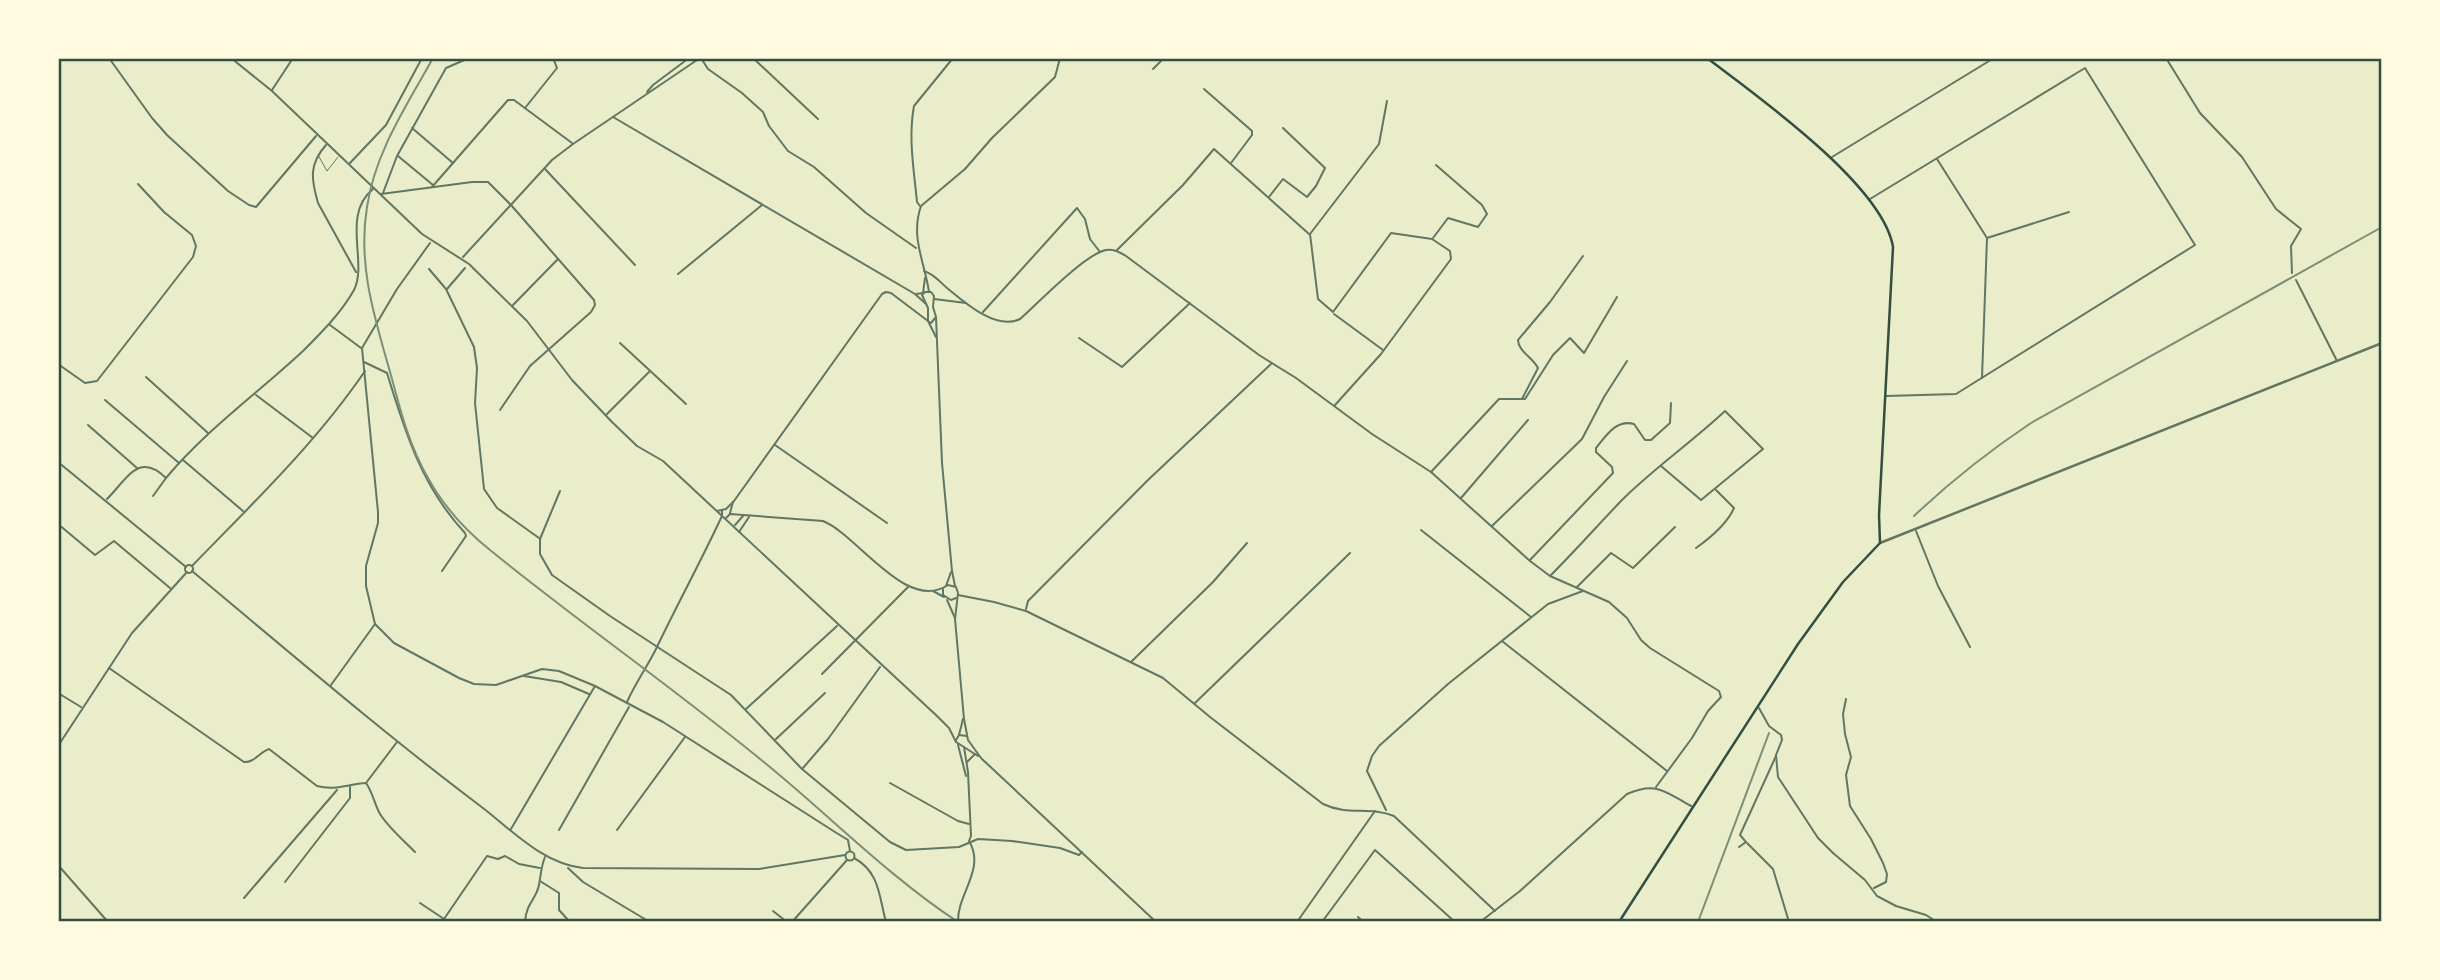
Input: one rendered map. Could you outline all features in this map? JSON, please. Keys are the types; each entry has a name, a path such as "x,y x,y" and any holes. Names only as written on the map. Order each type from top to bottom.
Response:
{"main road":[{"path":"1619,922 1798,644 1843,582 1880,543 1879,515 1893,247 1885,220 1831,158 1767,103 1707,58"}],"street":[{"path":"109,58 167,135 228,191 249,205 256,206 317,135"},
{"path":"231,58 272,91 431,242 462,258 531,326 572,380 637,446 663,461 937,716 956,742 967,777"},
{"path":"272,91 293,58"},
{"path":"349,164 386,125 422,58"},
{"path":"382,194 397,156 446,68 469,58"},
{"path":"525,108 557,68 553,58"},
{"path":"645,94 689,58"},
{"path":"462,258 544,168 573,144 700,58 708,69 763,111 769,126 788,151 814,167 866,213 917,248"},
{"path":"753,58 818,119"},
{"path":"921,206 917,202 911,138 913,112 953,58"},
{"path":"981,758 967,738 964,719 955,618 957,596 942,463 936,317 934,299 929,292 917,248 918,215 921,206 965,169 992,138 1055,77 1060,58"},
{"path":"1153,69 1164,58"},
{"path":"1831,158 1994,58"},
{"path":"2166,58 2200,113 2242,157 2276,209 2301,229 2291,246 2292,273"},
{"path":"1869,199 2085,68 2195,245 1956,394 1886,396"},
{"path":"1204,89 1252,131 1252,135 1231,164"},
{"path":"433,186 505,102 514,100 573,144"},
{"path":"1310,234 1379,144 1387,101"},
{"path":"613,117 915,294 926,304"},
{"path":"412,127 453,163"},
{"path":"1268,198 1283,179 1307,197 1325,168 1283,128"},
{"path":"327,144 318,155 313,177 318,203 357,275"},
{"path":"924,271 932,274 982,313 1002,323 1016,321 1082,264 1100,252 1116,250 1183,185 1214,149 1310,234 1318,299 1384,350"},
{"path":"397,156 433,186"},
{"path":"1937,158 1987,238 1982,379"},
{"path":"1432,239 1448,218 1478,227 1487,214 1482,205 1436,165"},
{"path":"544,168 635,265"},
{"path":"382,194 472,181 488,182 594,300 595,305 591,312 530,366 500,410"},
{"path":"58,364 85,383 97,381 193,257 196,246 192,235 164,212 138,184"},
{"path":"153,496 183,459 330,325 353,291 357,275 357,217 367,194 373,188"},
{"path":"678,274 762,205"},
{"path":"982,313 1077,208 1085,219 1090,239 1100,252"},
{"path":"1987,238 2069,212"},
{"path":"1333,312 1388,234 1432,239 1450,251 1451,259 1384,350 1335,404"},
{"path":"431,242 397,289 362,348 378,523 365,575 375,624 386,637 401,647 474,684 496,685 537,670 559,671 595,686 685,737 848,840 854,858 872,873 886,922"},
{"path":"1116,250 1271,363 1335,404 1378,439 1431,472 1550,576 1609,602 1627,618 1641,640 1650,648 1721,694 1719,701 1708,711 1656,787"},
{"path":"1522,399 1538,368 1517,344 1518,340 1583,257"},
{"path":"512,306 558,259"},
{"path":"446,289 465,268"},
{"path":"429,269 446,289 475,353 475,403 484,489 497,508 540,539"},
{"path":"925,276 923,293 928,308 928,321"},
{"path":"2296,280 2337,361"},
{"path":"915,294 929,292"},
{"path":"716,511 724,509 734,501 882,294 891,293 919,312 928,321 936,337"},
{"path":"950,300 953,293"},
{"path":"1431,472 1495,402 1504,397 1525,399 1553,355 1570,338 1584,353 1617,297"},
{"path":"934,299 967,303"},
{"path":"1079,338 1122,367 1191,303"},
{"path":"919,312 924,313 928,308"},
{"path":"928,321 933,322 936,317"},
{"path":"330,325 362,348"},
{"path":"620,343 686,404"},
{"path":"1880,543 2382,343"},
{"path":"1492,526 1582,439 1604,397 1628,361"},
{"path":"364,362 387,373 408,440 420,468 444,509 465,533 466,536 442,571"},
{"path":"1026,611 1028,601 1148,480 1271,363"},
{"path":"606,415 651,370"},
{"path":"186,567 192,566 313,439 365,371"},
{"path":"146,377 209,434"},
{"path":"255,394 313,439"},
{"path":"105,400 179,463"},
{"path":"1530,561 1613,473 1612,467 1595,452 1596,448 1624,421 1633,424 1645,440 1651,440 1670,423 1671,403"},
{"path":"1550,576 1623,500 1661,466 1725,411 1763,449 1701,500 1661,466"},
{"path":"1461,499 1528,420"},
{"path":"88,425 137,468"},
{"path":"774,444 887,523"},
{"path":"183,459 244,512"},
{"path":"58,462 186,567 187,572"},
{"path":"58,471 62,466"},
{"path":"105,501 137,468 153,467 166,478"},
{"path":"1696,548 1709,539 1734,508 1715,489"},
{"path":"561,491 540,539 543,562 552,575 731,695 803,769 901,849 960,848 969,841 1012,841 1060,848 1079,855 1082,852"},
{"path":"722,516 727,518 734,501"},
{"path":"724,509 743,516 823,522 831,525 852,540 875,563 909,586 932,591 951,600 957,596 1026,611 1163,678 1323,804 1342,811 1375,811 1394,816 1495,911"},
{"path":"626,703 639,675 657,647 724,509"},
{"path":"733,527 743,516"},
{"path":"739,532 750,516"},
{"path":"58,524 95,555 114,541 171,589"},
{"path":"1577,588 1611,553 1633,568 1675,527"},
{"path":"1915,529 1938,586 1970,647"},
{"path":"1421,530 1532,617"},
{"path":"1130,663 1213,582 1247,543"},
{"path":"1194,703 1350,553"},
{"path":"192,566 192,571"},
{"path":"952,570 945,587 945,598 955,618"},
{"path":"58,746 132,633 187,572 192,571"},
{"path":"192,571 398,742 545,856 566,866 583,869 759,869 845,855 850,851"},
{"path":"932,591 951,585 956,587"},
{"path":"822,674 909,586"},
{"path":"1386,813 1367,771 1377,749 1432,697 1532,617 1556,600 1584,591"},
{"path":"331,686 375,624"},
{"path":"746,709 838,625"},
{"path":"1502,641 1668,771"},
{"path":"803,769 842,721 881,665"},
{"path":"109,668 244,762 270,749 317,786 338,789 366,783 398,742"},
{"path":"537,670 538,677"},
{"path":"523,676 572,686 590,695"},
{"path":"511,830 595,686"},
{"path":"775,739 824,692"},
{"path":"58,693 82,708"},
{"path":"1846,699 1843,714 1844,734 1851,757 1846,775 1850,806 1871,839 1887,874 1886,882 1873,888"},
{"path":"559,830 630,705"},
{"path":"1759,708 1769,726 1781,735 1782,740 1740,835 1773,869 1788,922"},
{"path":"956,742 964,719"},
{"path":"959,734 967,738"},
{"path":"617,830 685,737"},
{"path":"958,922 957,914 963,894 973,874 964,746 967,738"},
{"path":"956,742 981,758 1156,922"},
{"path":"966,763 975,754"},
{"path":"1776,755 1778,777 1805,820 1833,853 1873,888 1877,896 1937,922"},
{"path":"366,783 373,792 374,802 381,815 415,852"},
{"path":"890,783 958,821 970,824"},
{"path":"285,882 350,798 350,787"},
{"path":"1480,922 1547,867 1618,800 1635,790 1656,787 1694,808"},
{"path":"244,898 338,789"},
{"path":"1297,922 1375,811"},
{"path":"1739,847 1746,842"},
{"path":"1322,922 1375,850 1455,922"},
{"path":"845,855 847,860"},
{"path":"420,903 443,919 487,856 498,859 505,856 519,864 540,868"},
{"path":"525,922 526,909 539,888 540,868 545,856"},
{"path":"792,922 847,860 854,858"},
{"path":"58,865 108,922"},
{"path":"566,866 583,882 648,921"},
{"path":"539,881 559,893 559,910 569,921"},
{"path":"773,911 787,922"},
{"path":"1358,917 1364,922"}],"lane":[{"path":"318,155 327,171 340,155"}],"railway":[{"path":"433,58 393,130 377,167 367,207 364,251 374,315 403,417 416,454 434,489 456,517 490,550 731,736 907,885 958,922"},
{"path":"1914,516 1971,467 2031,423 2382,227"},
{"path":"1698,922 1769,733"}]}
